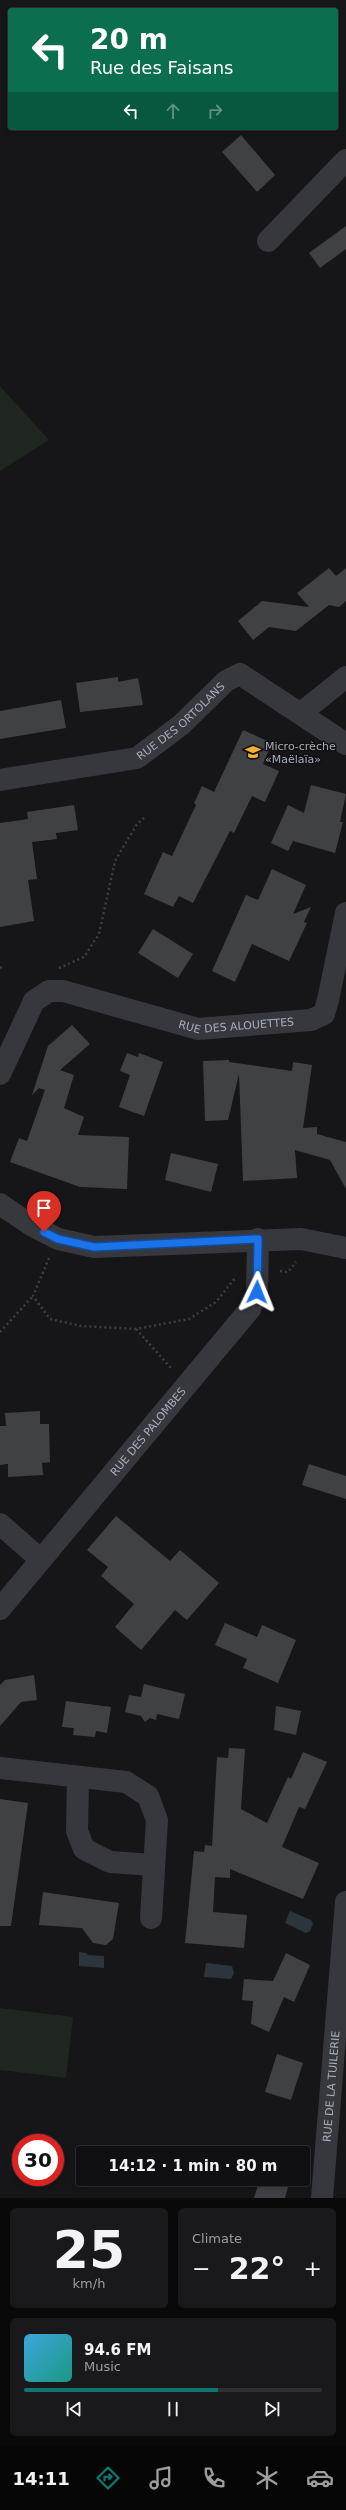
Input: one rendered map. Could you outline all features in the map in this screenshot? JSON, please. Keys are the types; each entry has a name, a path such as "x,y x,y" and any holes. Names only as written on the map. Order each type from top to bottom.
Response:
{"street":[{"path":"268,241 346,160"},
{"name":"RUE DES ORTOLANS","path":"0,780 137,758 181,725 226,681 240,674 301,713"},
{"path":"346,677 301,713 346,744"},
{"name":"RUE DES ALOUETTES","path":"0,1074 34,1001 49,990 63,991 198,1029 311,1020 324,1014 346,913"},
{"path":"0,1204 31,1225 58,1239 94,1247 258,1239 301,1239 346,1248"},
{"name":"RUE DES PALOMBES","path":"0,1609 40,1559 250,1309 257,1292 258,1239"},
{"path":"0,1524 40,1559"},
{"path":"0,1768 78,1778 126,1782 148,1796 157,1820 151,1918"},
{"path":"78,1778 77,1831 84,1849 110,1862 154,1866"},
{"name":"RUE DE LA TUILERIE","path":"322,2198 346,1902"}],"path":[{"path":"57,968 84,957 99,934 115,861 137,824 145,817"},
{"path":"0,967 4,969"},
{"path":"0,1332 33,1296 58,1239"},
{"path":"33,1296 50,1319 81,1326 136,1329 189,1319 216,1302 237,1275 258,1270"},
{"path":"136,1329 186,1385"}],"shaded area":[{"path":"0,386 49,440 0,471"},
{"path":"290,1911 311,1920 313,1924 310,1931 306,1933 285,1923"},
{"path":"79,1952 86,1953 88,1955 104,1956 104,1968 79,1966"},
{"path":"206,1963 232,1966 234,1973 231,1979 204,1977"},
{"path":"0,2008 73,2017 66,2078 0,2070"}],"building":[{"path":"241,135 275,175 257,192 222,152"},
{"path":"346,226 346,249 320,268 309,253"},
{"path":"329,568 336,576 346,568 346,601 339,607 329,605 296,631 269,627 253,640 238,621 262,601 309,607 297,593"},
{"path":"118,677 118,682 138,678 143,705 80,712 76,683"},
{"path":"61,700 66,728 0,739 0,711"},
{"path":"243,730 272,743 263,764 279,771 265,802 252,796 234,833 230,831 193,903 179,896 173,907 144,894 163,852 172,856 196,805 194,803 202,786 214,792"},
{"path":"311,785 346,794 340,822 343,822 335,853 293,841 288,851 271,843 288,805 304,813"},
{"path":"74,805 78,830 56,833 57,839 32,842 37,879 28,880 34,921 0,927 0,823 28,819 27,812"},
{"path":"272,869 306,885 293,914 311,907 304,922 307,923 289,961 252,944 235,982 212,971 246,895 258,900"},
{"path":"153,929 193,954 178,978 138,953"},
{"path":"72,1025 90,1044 60,1070 74,1075 64,1108 84,1117 78,1135 129,1137 127,1189 80,1187 10,1162 19,1138 27,1141 45,1090 39,1088 32,1095 48,1046"},
{"path":"127,1053 138,1057 139,1053 163,1062 144,1116 119,1107 130,1075 120,1071"},
{"path":"229,1060 229,1062 292,1071 293,1062 312,1065 303,1128 317,1127 317,1134 346,1142 346,1189 330,1160 295,1150 297,1178 243,1181 239,1074 228,1120 205,1121 203,1061"},
{"path":"171,1153 218,1164 211,1192 165,1180"},
{"path":"40,1411 40,1424 49,1424 50,1462 42,1463 43,1475 8,1477 8,1464 0,1465 0,1426 6,1426 5,1413"},
{"path":"309,1464 346,1476 346,1499 302,1485"},
{"path":"116,1516 170,1561 180,1550 219,1583 187,1620 175,1610 141,1650 115,1627 134,1604 101,1576 108,1567 87,1550"},
{"path":"225,1623 257,1637 262,1625 296,1640 278,1683 243,1668 247,1659 215,1645"},
{"path":"34,1675 37,1700 21,1702 0,1726 0,1685 5,1680"},
{"path":"144,1684 185,1694 179,1719 157,1714 156,1720 150,1718 145,1722 141,1716 125,1712 129,1695 141,1697"},
{"path":"66,1701 111,1707 107,1733 96,1731 95,1737 73,1735 74,1728 62,1727"},
{"path":"276,1706 301,1711 296,1735 274,1730"},
{"path":"229,1748 245,1749 241,1809 267,1823 288,1777 291,1779 303,1752 327,1762 305,1809 299,1807 282,1847 319,1863 303,1899 230,1869 230,1878 215,1877 213,1912 247,1915 244,1948 185,1943 194,1851 204,1852 205,1845 212,1846 217,1757 228,1758"},
{"path":"0,1799 28,1803 11,1926 0,1926"},
{"path":"43,1892 119,1903 113,1939 106,1945 93,1943 82,1928 39,1925"},
{"path":"286,1953 310,1965 294,2002 284,1997 269,2032 251,2024 253,2001 242,2000 244,1979 273,1981"},
{"path":"277,2054 303,2063 291,2100 265,2092"},
{"path":"258,2186 288,2186 285,2198 254,2198"}],"place":[{"name":"Micro-crèche «Maëlaïa»","path":"253,752"}],"route":[{"path":"44,1232 58,1239 94,1247 258,1239 259,1251 257,1292"}]}
